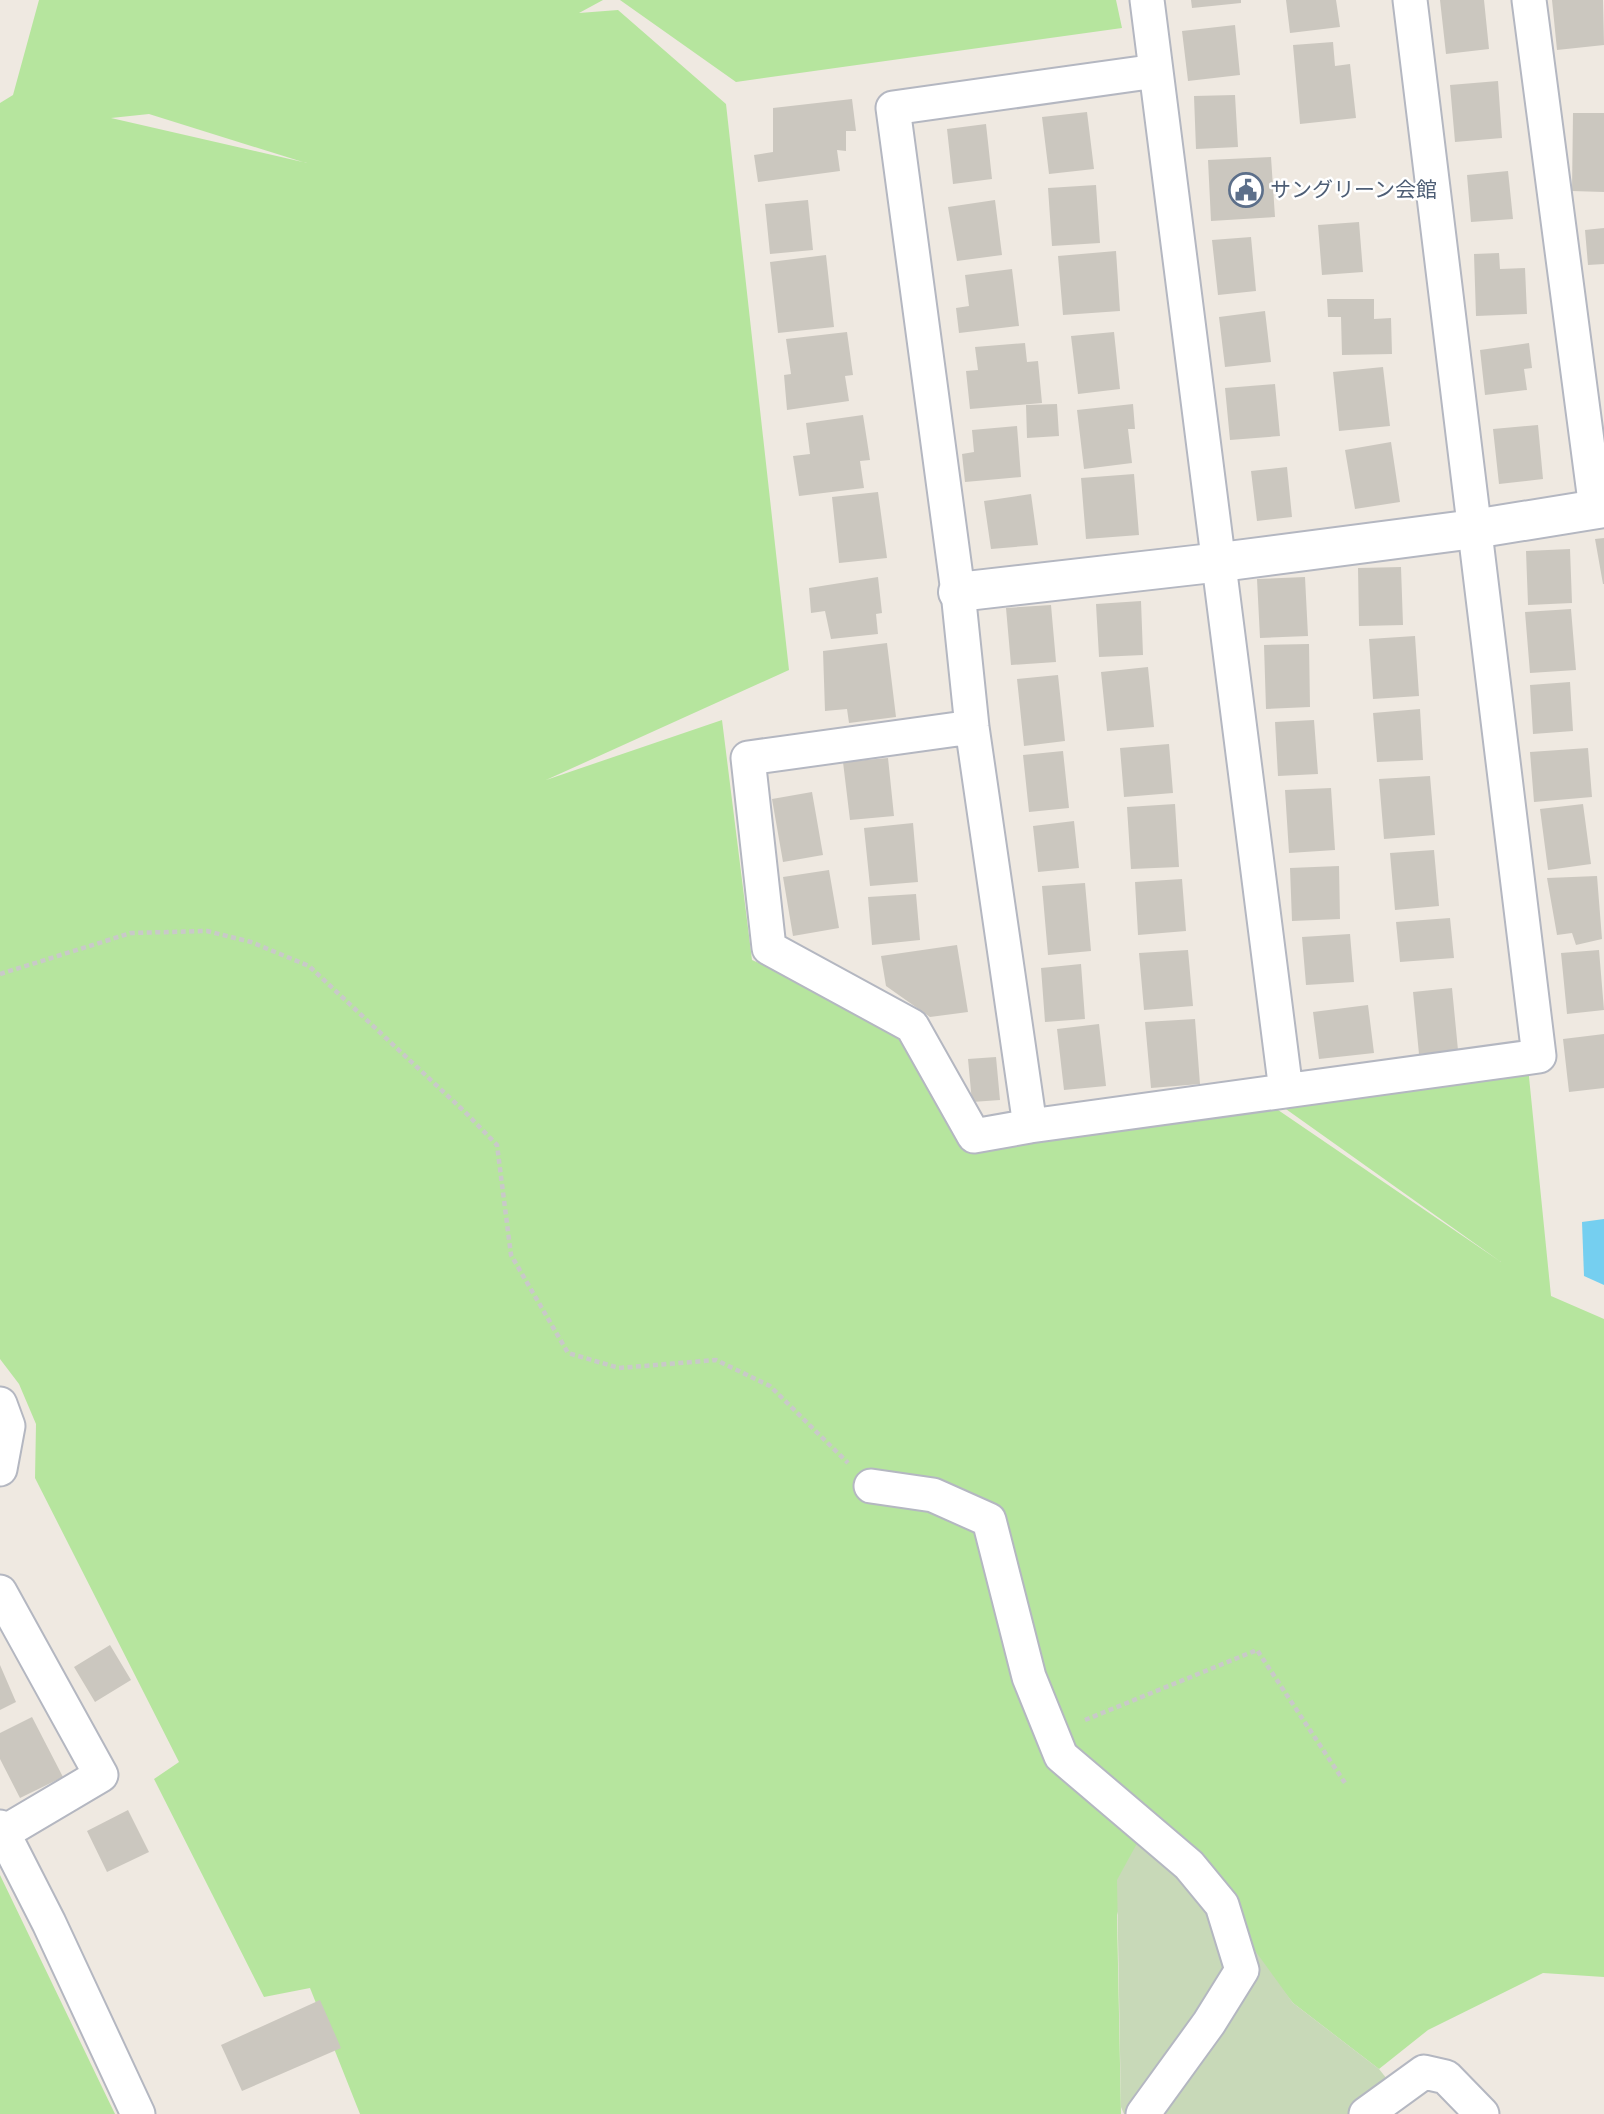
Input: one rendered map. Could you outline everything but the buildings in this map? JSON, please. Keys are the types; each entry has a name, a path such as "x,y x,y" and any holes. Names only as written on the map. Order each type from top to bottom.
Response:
{"street":[{"path":"1147,0 1221,562 1286,1091"},
{"path":"972,727 748,758 769,948 912,1026 974,1136 1539,1055 1410,0"},
{"path":"958,592 1474,529 1600,508 1529,0"},
{"path":"1030,1126 972,727 958,592 893,108 1156,71"},
{"path":"0,1404 8,1426 0,1469"},
{"path":"870,1486 933,1495 989,1520 1029,1677 1061,1756 1189,1865 1222,1905 1242,1970 1209,2023 1143,2114"},
{"path":"0,1592 101,1775 2,1830 49,1923 138,2114"},
{"path":"1366,2114 1424,2072 1446,2077 1482,2114"}],"path":[{"path":"0,974 131,933 207,930 251,942 309,967 466,1112 497,1145 510,1255 568,1353 619,1368 716,1360 770,1386 870,1486"},
{"path":"1052,1733 1257,1650 1346,1783"}],"green space":[{"path":"39,0 603,0 579,13 618,10 726,104 789,670 546,780 722,720 752,960 915,1033 965,1142 1256,1095 1501,1262 1283,1107 1527,1057 1551,1296 1604,1319 1604,1977 1543,1973 1428,2030 1379,2069 1293,2003 1259,1960 1138,1842 1117,1915 1121,2114 360,2114 310,1988 264,1997 154,1779 179,1762 35,1478 36,1424 19,1384 0,1359 0,103 13,95","holes":["149,114 303,162 111,118"]},
{"path":"620,0 1116,0 1122,28 736,82"},
{"path":"1146,1827 1222,1905 1293,2003 1379,2069 1391,2084 1352,2114 1124,2114 1121,2107 1117,1880"},
{"path":"0,1875 115,2114 0,2114"}],"water":[{"path":"1604,1219 1604,1285 1584,1276 1582,1222"}],"place":[{"name":"サングリーン会館","path":"1246,190"}]}
